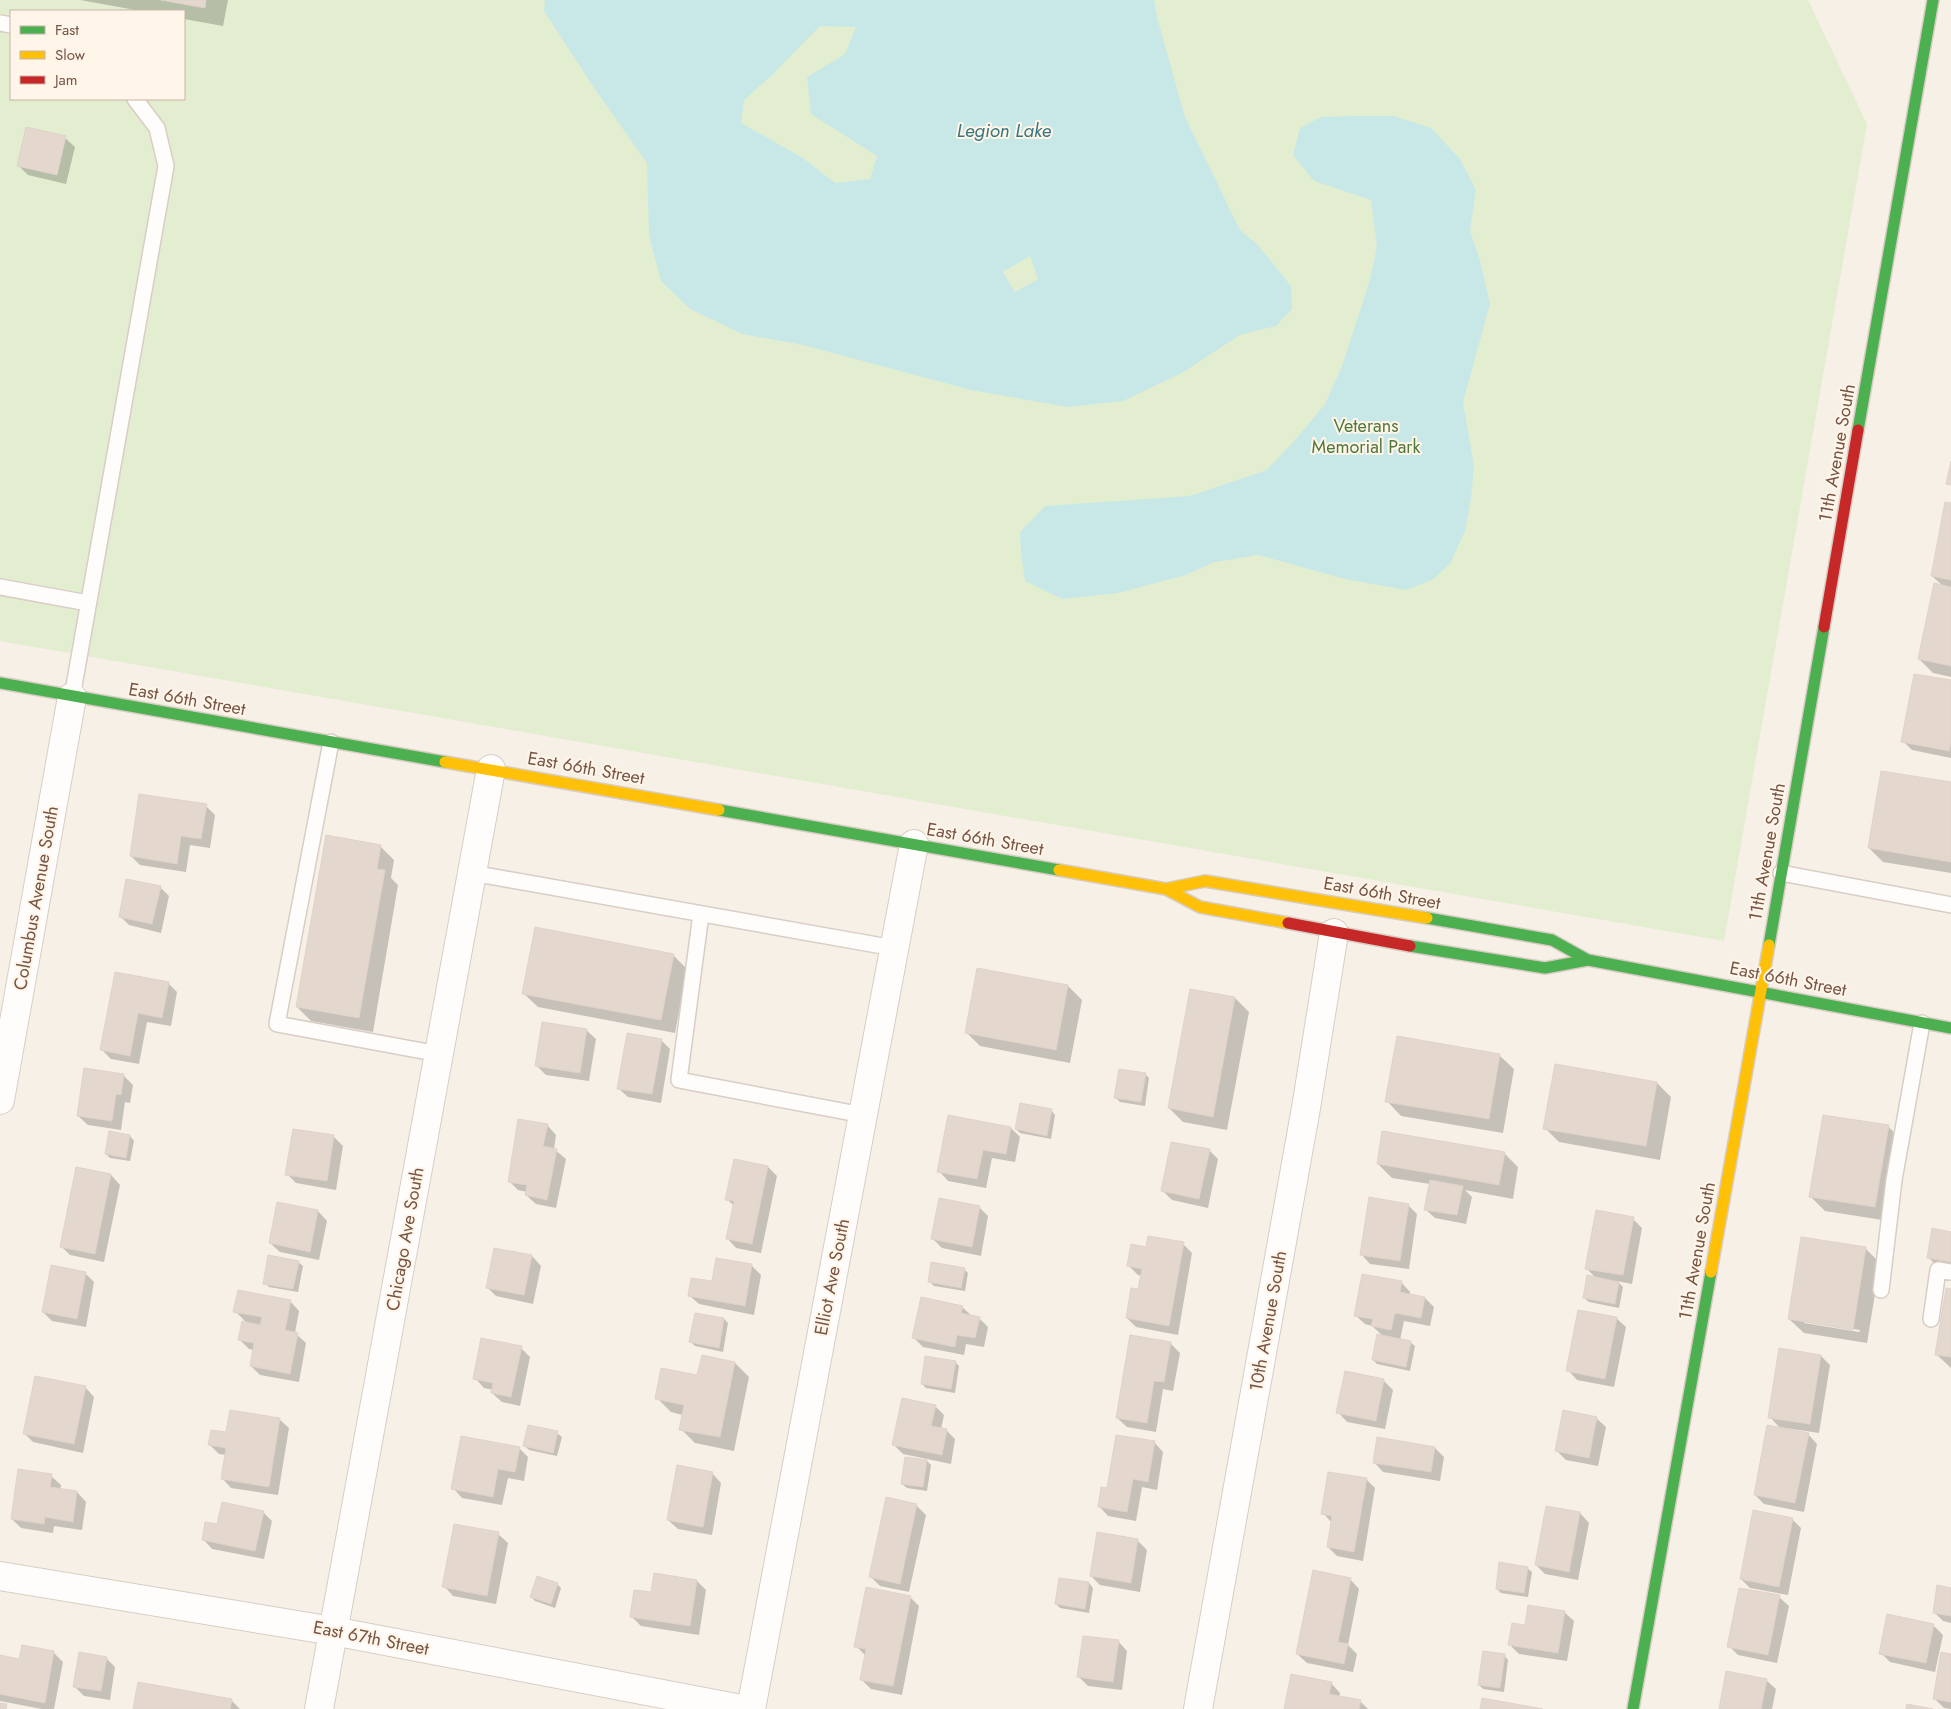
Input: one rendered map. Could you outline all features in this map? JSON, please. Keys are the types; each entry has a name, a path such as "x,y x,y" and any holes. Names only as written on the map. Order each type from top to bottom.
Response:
{"main road":[{"name":"11th Avenue South","path":"1633,1709 1728,1178 1933,0"},
{"name":"East 66th Street","path":"0,683 1166,889 1200,907 1334,933 1545,968 1588,960"},
{"name":"East 66th Street","path":"1166,889 1205,881 1552,940 1588,960 1951,1028"}],"street":[{"name":"Columbus Avenue South","path":"0,1100 72,697"},
{"name":"Chicago Ave South","path":"318,1709 334,1631 491,770"},
{"name":"Elliot Ave South","path":"751,1709 914,844"},
{"name":"10th Avenue South","path":"1198,1709 1306,1108 1334,933"},
{"name":"East 67th Street","path":"0,1576 334,1631 741,1709"}],"lane":[{"path":"72,697 166,166 157,128 136,100"},
{"path":"0,587 88,603"},
{"path":"331,742 277,1024 439,1054"},
{"path":"472,873 894,948"},
{"path":"1781,873 1951,905"},
{"path":"701,914 679,1080 863,1115"},
{"path":"1881,1290 1894,1180 1922,1023"},
{"path":"1931,1319 1938,1270 1951,1272"}],"green space":[{"name":"Veterans Memorial Park","path":"0,0 1808,0 1867,124 1724,941 0,641"}],"water":[{"name":"Legion Lake","path":"545,0 1154,0 1185,117 1240,230 1258,245 1291,286 1292,309 1276,326 1240,335 1182,373 1123,401 1067,407 971,390 803,345 742,334 690,309 661,281 649,236 647,163 594,88 544,11","holes":["820,26 856,27 845,54 807,77 811,114 877,156 870,179 835,183 803,158 741,123 744,100 772,75","1030,256 1038,279 1015,292 1003,272"]},
{"path":"1394,116 1431,128 1460,159 1476,190 1470,231 1480,260 1490,304 1463,402 1474,466 1471,499 1465,531 1450,564 1432,580 1406,590 1345,579 1258,555 1215,562 1186,575 1118,593 1062,599 1025,581 1020,532 1045,506 1190,496 1267,470 1325,404 1342,366 1369,283 1377,247 1371,200 1314,181 1293,155 1300,128 1321,117"}],"building":[{"path":"161,0 206,0 205,8"},
{"path":"26,127 66,136 57,175 17,166"},
{"path":"1951,461 1951,485 1946,484"},
{"path":"1945,502 1951,503 1951,580 1931,576"},
{"path":"1934,583 1951,587 1951,666 1918,659"},
{"path":"1914,674 1951,680 1951,742 1949,751 1901,742"},
{"path":"1881,771 1951,782 1951,862 1868,848"},
{"path":"139,794 207,804 201,839 181,836 177,864 130,856"},
{"path":"326,835 381,845 377,869 385,870 359,1018 296,1007"},
{"path":"126,879 161,886 152,924 119,917"},
{"path":"535,927 674,954 661,1020 522,994"},
{"path":"977,968 1068,985 1056,1050 965,1033"},
{"path":"115,972 169,982 162,1018 138,1013 130,1056 100,1050"},
{"path":"1190,989 1235,997 1213,1117 1168,1108"},
{"path":"542,1022 587,1029 580,1073 535,1066"},
{"path":"627,1033 662,1039 652,1094 617,1089"},
{"path":"1397,1036 1500,1054 1489,1119 1385,1102"},
{"path":"1555,1064 1657,1082 1646,1146 1543,1129"},
{"path":"84,1068 124,1074 121,1095 116,1094 112,1121 77,1116"},
{"path":"1119,1069 1146,1073 1141,1102 1114,1098"},
{"path":"1020,1103 1052,1109 1047,1136 1015,1129"},
{"path":"948,1115 1011,1127 1006,1154 983,1150 977,1179 937,1172"},
{"path":"1823,1115 1889,1125 1875,1207 1809,1197"},
{"path":"518,1119 548,1124 543,1146 557,1149 547,1200 525,1195 527,1185 508,1182"},
{"path":"293,1129 334,1135 327,1181 285,1175"},
{"path":"109,1131 130,1135 126,1158 105,1154"},
{"path":"1382,1131 1505,1152 1499,1185 1377,1164"},
{"path":"1171,1142 1210,1149 1199,1199 1161,1191"},
{"path":"734,1159 768,1166 752,1244 726,1239 734,1201 725,1200"},
{"path":"76,1167 111,1174 95,1254 60,1247"},
{"path":"1430,1180 1463,1186 1457,1215 1424,1210"},
{"path":"1369,1197 1409,1204 1400,1261 1360,1255"},
{"path":"939,1198 980,1206 972,1247 931,1239"},
{"path":"277,1202 318,1210 310,1252 269,1243"},
{"path":"1596,1210 1634,1217 1623,1275 1585,1269"},
{"path":"1932,1228 1951,1232 1951,1262 1927,1258"},
{"path":"1148,1236 1184,1242 1169,1326 1126,1318 1131,1288 1138,1289 1142,1269 1127,1266 1131,1244 1146,1247"},
{"path":"1801,1237 1866,1247 1853,1330 1788,1319"},
{"path":"494,1248 532,1255 524,1295 486,1288"},
{"path":"268,1255 299,1261 293,1289 263,1284"},
{"path":"716,1258 752,1264 745,1306 688,1296 691,1278 712,1281"},
{"path":"931,1262 965,1268 961,1288 928,1282"},
{"path":"51,1265 86,1272 77,1319 42,1312"},
{"path":"1362,1274 1402,1281 1400,1292 1425,1297 1421,1318 1395,1313 1391,1330 1371,1326 1373,1319 1354,1316"},
{"path":"1587,1275 1619,1282 1615,1304 1583,1298"},
{"path":"1946,1288 1951,1289 1951,1357 1935,1355"},
{"path":"238,1290 291,1300 285,1330 298,1333 290,1374 250,1366 254,1343 238,1340 242,1321 260,1325 262,1317 233,1312"},
{"path":"921,1297 963,1306 961,1313 980,1317 975,1338 957,1335 955,1347 912,1338"},
{"path":"1578,1310 1617,1317 1605,1379 1566,1371"},
{"path":"695,1313 724,1318 719,1348 689,1342"},
{"path":"1377,1334 1411,1341 1406,1367 1372,1360"},
{"path":"1130,1335 1171,1342 1164,1382 1154,1381 1147,1423 1116,1418"},
{"path":"481,1338 522,1346 511,1397 491,1393 493,1383 473,1379"},
{"path":"1779,1348 1821,1355 1810,1424 1768,1418"},
{"path":"702,1355 735,1362 720,1437 679,1430 684,1405 655,1399 661,1368 697,1375"},
{"path":"925,1356 956,1361 951,1389 921,1384"},
{"path":"1345,1371 1384,1379 1376,1421 1336,1413"},
{"path":"35,1376 86,1386 74,1444 23,1434"},
{"path":"902,1398 936,1405 931,1426 947,1429 942,1455 892,1445"},
{"path":"230,1410 280,1418 269,1487 221,1479 226,1448 208,1445 211,1430 226,1432"},
{"path":"1563,1410 1597,1417 1589,1458 1555,1451"},
{"path":"528,1425 558,1431 553,1453 523,1446"},
{"path":"1767,1425 1809,1433 1795,1503 1754,1495"},
{"path":"1116,1435 1155,1441 1148,1482 1133,1479 1127,1512 1098,1507 1101,1487 1107,1488"},
{"path":"461,1436 520,1447 515,1472 498,1469 493,1497 451,1489"},
{"path":"1377,1437 1435,1447 1431,1472 1373,1463"},
{"path":"905,1457 927,1460 923,1487 901,1484"},
{"path":"677,1465 713,1472 703,1527 667,1520"},
{"path":"18,1469 52,1474 50,1487 77,1491 73,1522 45,1517 44,1524 11,1519"},
{"path":"1328,1472 1367,1478 1354,1552 1327,1547 1332,1516 1321,1514"},
{"path":"886,1497 917,1504 900,1584 869,1577"},
{"path":"222,1502 264,1511 255,1551 202,1540 205,1522 217,1524"},
{"path":"1546,1506 1580,1512 1569,1572 1535,1565"},
{"path":"1753,1510 1793,1518 1779,1587 1740,1579"},
{"path":"454,1524 499,1532 487,1596 442,1587"},
{"path":"1097,1532 1138,1539 1131,1583 1090,1576"},
{"path":"1499,1562 1528,1567 1524,1593 1496,1589"},
{"path":"1313,1570 1351,1578 1338,1642 1348,1644 1344,1664 1296,1654"},
{"path":"654,1573 697,1580 690,1626 630,1617 634,1590 651,1592"},
{"path":"537,1576 558,1583 551,1604 530,1597"},
{"path":"1059,1578 1089,1582 1085,1609 1055,1604"},
{"path":"1937,1585 1951,1588 1951,1616 1933,1613"},
{"path":"866,1587 911,1596 893,1686 860,1680 866,1649 854,1647"},
{"path":"1739,1588 1780,1595 1768,1655 1727,1647"},
{"path":"1528,1605 1565,1611 1558,1653 1508,1645 1512,1623 1525,1625"},
{"path":"1887,1614 1934,1624 1926,1663 1879,1654"},
{"path":"1083,1636 1119,1640 1113,1682 1077,1677"},
{"path":"22,1645 54,1651 45,1703 0,1694 0,1655 19,1659"},
{"path":"1483,1651 1505,1654 1500,1688 1478,1685"},
{"path":"79,1652 107,1657 101,1691 73,1687"},
{"path":"1941,1652 1951,1654 1951,1702 1933,1699"},
{"path":"1726,1671 1767,1679 1761,1709 1719,1709"},
{"path":"1291,1674 1332,1682 1329,1694 1361,1700 1359,1709 1284,1709"},
{"path":"138,1682 232,1699 230,1709 133,1709"},
{"path":"1482,1698 1543,1709 1480,1709"},
{"path":"0,1703 7,1704 6,1709 0,1709"},
{"path":"1907,1704 1933,1709 1906,1709"}],"traffic: fast":[{"path":"1858,430 1933,0"},
{"path":"1769,945 1824,627"},
{"path":"0,683 445,762"},
{"path":"719,810 1059,870"},
{"path":"1427,918 1552,940 1588,960 1951,1028"},
{"path":"1410,946 1545,968 1588,960"},
{"path":"1633,1709 1711,1272"}],"traffic: slow":[{"path":"445,762 719,810"},
{"path":"1059,870 1166,889 1200,907 1288,923"},
{"path":"1166,889 1205,881 1427,918"},
{"path":"1711,1272 1769,945"}],"traffic: jam":[{"path":"1824,627 1858,430"},
{"path":"1288,923 1410,946"}]}
